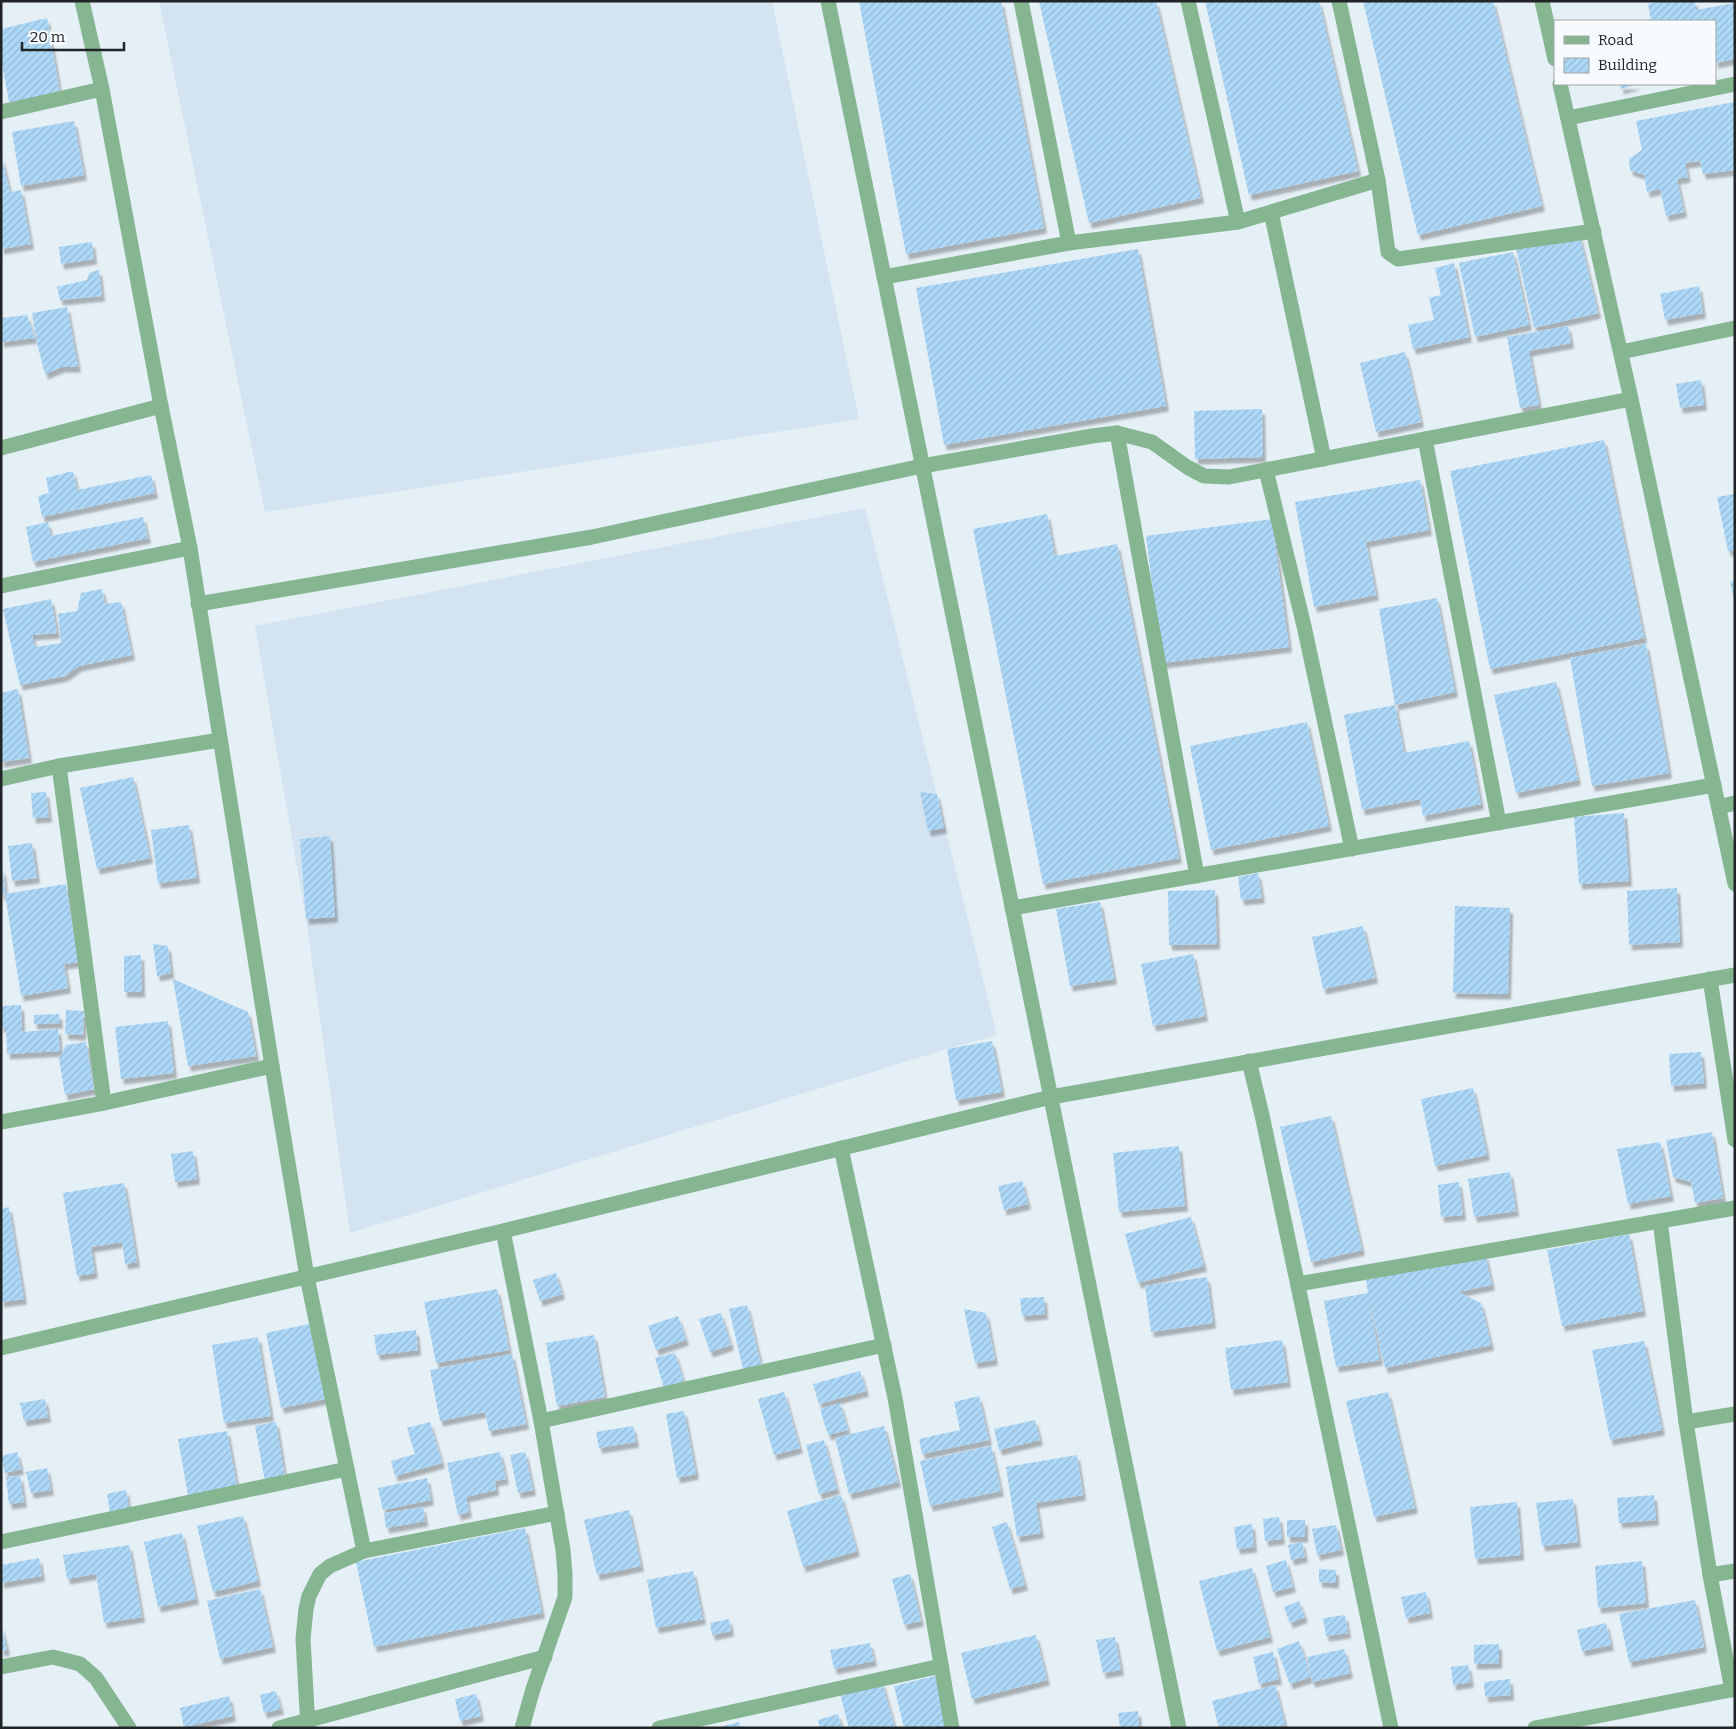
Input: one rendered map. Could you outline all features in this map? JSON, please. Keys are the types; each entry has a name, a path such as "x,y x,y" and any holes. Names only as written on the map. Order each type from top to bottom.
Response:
{"street":[{"path":"82,1 102,89 160,406 190,548 307,1277 364,1551"},
{"path":"828,1 1179,1728"},
{"path":"1022,1 1069,243"},
{"path":"1188,1 1238,222"},
{"path":"1339,1 1378,180 1388,252 1398,259 1594,231"},
{"path":"1542,1 1554,55"},
{"path":"1568,118 1735,84"},
{"path":"1560,85 1621,352 1735,884"},
{"path":"1,112 102,89"},
{"path":"884,277 1069,243 1238,222 1378,180"},
{"path":"1271,212 1324,459"},
{"path":"1621,352 1735,328"},
{"path":"198,604 592,537 922,466 1118,433 1152,442 1187,467 1204,476 1229,477 1631,399"},
{"path":"1,448 160,406"},
{"path":"1118,433 1197,876"},
{"path":"1425,439 1499,823"},
{"path":"1266,470 1304,626 1352,849"},
{"path":"1,586 190,548"},
{"path":"1,779 59,766 220,740"},
{"path":"59,766 104,1103"},
{"path":"1012,908 1714,785"},
{"path":"1719,807 1735,803"},
{"path":"1,1348 503,1231 1051,1097 1735,975"},
{"path":"1710,979 1735,1140"},
{"path":"1248,1061 1262,1115 1391,1728"},
{"path":"1,1122 104,1103 272,1066"},
{"path":"841,1148 884,1345 913,1498 952,1728"},
{"path":"1298,1284 1735,1208"},
{"path":"1535,1728 1733,1689 1710,1575 1686,1422 1660,1221"},
{"path":"503,1231 541,1421 557,1513 565,1574 564,1597 522,1728"},
{"path":"541,1421 884,1345"},
{"path":"1686,1422 1735,1414"},
{"path":"1,1542 347,1469"},
{"path":"308,1724 303,1639 309,1596 320,1574 330,1566 364,1551 557,1513"},
{"path":"1710,1575 1735,1572"},
{"path":"1,1667 53,1657 80,1664 96,1678 129,1728"},
{"path":"279,1728 308,1724 544,1657"},
{"path":"658,1728 941,1666"}],"shaded area":[{"path":"159,1 772,1 859,419 265,512"},
{"path":"865,508 997,1035 350,1233 306,919 255,626"}],"building":[{"path":"859,1 1001,1 1044,228 906,254"},
{"path":"1039,1 1156,1 1201,198 1089,223"},
{"path":"1205,1 1319,1 1358,171 1249,195"},
{"path":"1363,1 1493,1 1542,206 1418,235"},
{"path":"1665,1 1695,1 1696,10 1735,3 1735,59 1716,63 1716,20 1651,20 1648,4"},
{"path":"47,18 60,93 9,102 1,57 1,29"},
{"path":"1620,85 1635,85 1621,89"},
{"path":"1734,102 1735,170 1703,174 1700,161 1685,163 1688,177 1677,179 1684,212 1666,216 1660,189 1647,192 1644,175 1630,170 1629,159 1642,150 1636,121"},
{"path":"74,121 84,175 21,186 12,132"},
{"path":"1,155 10,192 21,190 31,244 1,249"},
{"path":"1579,234 1598,313 1534,328 1516,248"},
{"path":"92,242 94,259 61,264 59,247"},
{"path":"1138,249 1166,406 944,445 916,288"},
{"path":"1513,252 1529,325 1475,337 1459,263"},
{"path":"1454,263 1469,337 1413,349 1408,325 1434,320 1429,298 1441,295 1435,268"},
{"path":"99,270 102,296 60,300 57,287 87,280 89,273"},
{"path":"1699,286 1703,313 1665,320 1660,294"},
{"path":"67,307 78,367 62,367 45,374 32,313"},
{"path":"27,315 35,338 1,342 1,318"},
{"path":"1568,326 1571,343 1529,351 1539,405 1520,408 1507,337"},
{"path":"1405,352 1421,422 1376,432 1360,363"},
{"path":"1701,380 1704,405 1680,408 1676,384"},
{"path":"1262,409 1263,457 1195,459 1194,411"},
{"path":"1604,440 1644,638 1490,669 1450,471"},
{"path":"73,471 77,490 151,475 155,493 42,517 38,496 49,493 46,478"},
{"path":"1420,480 1429,530 1366,542 1376,595 1314,607 1295,502"},
{"path":"1735,494 1735,550 1728,551 1717,497"},
{"path":"1047,514 1055,556 1117,544 1179,858 1043,884 973,529"},
{"path":"143,517 148,538 33,562 26,527 48,522 51,536"},
{"path":"1272,519 1289,647 1162,663 1146,536"},
{"path":"1735,581 1735,599 1734,599 1730,582"},
{"path":"102,589 105,604 121,602 132,655 79,666 65,676 20,685 3,609 51,599 57,633 32,635 35,647 61,643 58,614 77,611 81,593"},
{"path":"1437,598 1455,692 1395,705 1379,609"},
{"path":"1646,644 1669,773 1592,786 1570,658"},
{"path":"1556,682 1578,780 1516,793 1494,695"},
{"path":"18,689 29,758 1,762 1,693"},
{"path":"1395,705 1404,753 1469,741 1481,804 1423,816 1420,799 1362,810 1344,715"},
{"path":"1307,722 1329,826 1211,850 1190,746"},
{"path":"133,777 150,858 97,869 80,788"},
{"path":"46,792 49,817 33,818 31,793"},
{"path":"920,792 937,794 944,828 928,831"},
{"path":"1624,813 1629,881 1579,884 1574,817"},
{"path":"189,825 197,878 158,883 151,830"},
{"path":"330,836 335,917 306,919 300,839"},
{"path":"32,843 37,878 12,881 8,846"},
{"path":"1,870 3,870 5,894 1,895"},
{"path":"1258,873 1262,898 1241,900 1238,877"},
{"path":"66,884 78,962 64,964 68,988 21,996 5,894"},
{"path":"1677,888 1680,942 1629,945 1627,891"},
{"path":"1215,890 1217,944 1169,945 1168,891"},
{"path":"1100,902 1114,979 1070,986 1056,909"},
{"path":"1455,906 1510,908 1508,994 1453,993"},
{"path":"1363,926 1375,978 1323,989 1312,937"},
{"path":"153,944 168,946 171,973 157,976"},
{"path":"1193,954 1205,1016 1153,1026 1141,964"},
{"path":"141,955 142,992 124,992 124,956"},
{"path":"173,979 248,1012 256,1056 188,1066"},
{"path":"21,1005 22,1032 58,1029 60,1051 7,1054 6,1027 1,1027 1,1006"},
{"path":"66,1010 84,1011 83,1035 65,1034"},
{"path":"59,1014 60,1023 34,1024 34,1015"},
{"path":"168,1021 174,1073 121,1079 115,1027"},
{"path":"992,1041 1002,1092 956,1100 947,1049"},
{"path":"86,1042 94,1089 65,1095 59,1059 66,1045"},
{"path":"1701,1052 1704,1083 1671,1086 1669,1054"},
{"path":"1473,1088 1487,1155 1435,1166 1421,1099"},
{"path":"1331,1116 1362,1250 1311,1262 1280,1127"},
{"path":"1712,1132 1723,1198 1695,1203 1691,1182 1673,1177 1666,1140"},
{"path":"1660,1142 1671,1196 1628,1204 1617,1149"},
{"path":"1179,1146 1185,1206 1119,1212 1113,1153"},
{"path":"193,1151 197,1179 175,1182 171,1154"},
{"path":"1510,1172 1516,1211 1474,1217 1468,1179"},
{"path":"1022,1181 1028,1204 1004,1210 998,1186"},
{"path":"1459,1182 1463,1215 1441,1217 1438,1185"},
{"path":"124,1183 137,1262 125,1264 122,1242 91,1247 95,1273 77,1276 63,1193"},
{"path":"9,1207 24,1299 1,1302 1,1209"},
{"path":"1191,1217 1204,1266 1138,1283 1125,1234"},
{"path":"1629,1234 1643,1311 1562,1326 1547,1250"},
{"path":"1485,1254 1492,1285 1458,1292 1481,1303 1491,1345 1385,1368 1369,1298 1380,1360 1336,1367 1324,1301 1368,1293 1366,1280"},
{"path":"556,1273 562,1294 540,1301 533,1280"},
{"path":"1207,1277 1213,1323 1151,1332 1145,1286"},
{"path":"497,1289 509,1350 436,1363 424,1302"},
{"path":"1044,1297 1045,1314 1022,1316 1020,1298"},
{"path":"747,1305 761,1365 743,1369 729,1309"},
{"path":"964,1309 986,1313 995,1360 975,1363"},
{"path":"721,1313 731,1345 710,1352 699,1319"},
{"path":"678,1316 686,1340 656,1350 648,1326"},
{"path":"309,1324 325,1399 281,1408 266,1333"},
{"path":"416,1330 418,1350 377,1355 374,1335"},
{"path":"594,1335 605,1397 557,1406 546,1343"},
{"path":"258,1337 271,1416 224,1423 212,1345"},
{"path":"1282,1340 1288,1382 1231,1390 1225,1348"},
{"path":"1644,1341 1662,1430 1610,1440 1592,1350"},
{"path":"675,1353 684,1382 664,1388 655,1358"},
{"path":"512,1354 526,1424 489,1431 485,1412 440,1421 430,1370"},
{"path":"860,1371 866,1391 819,1404 813,1384"},
{"path":"784,1392 800,1448 774,1455 758,1399"},
{"path":"1388,1392 1415,1508 1374,1517 1346,1401"},
{"path":"979,1396 989,1440 922,1454 919,1439 960,1430 954,1402"},
{"path":"45,1399 48,1417 24,1421 20,1403"},
{"path":"840,1403 848,1430 828,1435 820,1409"},
{"path":"684,1411 696,1474 677,1478 666,1414"},
{"path":"1035,1420 1040,1440 999,1450 994,1429"},
{"path":"276,1422 285,1478 265,1482 255,1426"},
{"path":"430,1422 442,1463 395,1476 391,1461 415,1454 407,1428"},
{"path":"633,1426 636,1442 599,1448 596,1432"},
{"path":"884,1426 898,1482 849,1494 835,1438"},
{"path":"227,1431 237,1486 188,1495 178,1439"},
{"path":"824,1440 837,1489 819,1494 806,1445"},
{"path":"991,1446 1001,1491 930,1506 920,1461"},
{"path":"17,1452 21,1469 5,1473 1,1456"},
{"path":"500,1452 506,1479 495,1481 496,1490 466,1497 469,1512 458,1515 447,1463"},
{"path":"525,1452 533,1490 518,1493 510,1455"},
{"path":"1077,1455 1083,1495 1036,1503 1041,1533 1017,1537 1006,1467"},
{"path":"47,1468 51,1490 31,1493 26,1472"},
{"path":"20,1476 24,1502 9,1504 6,1477"},
{"path":"427,1478 431,1500 383,1510 378,1488"},
{"path":"126,1490 130,1515 111,1518 107,1494"},
{"path":"841,1495 857,1551 803,1567 787,1511"},
{"path":"1654,1495 1656,1520 1619,1523 1617,1498"},
{"path":"1573,1499 1578,1542 1542,1546 1536,1503"},
{"path":"1517,1502 1521,1555 1475,1559 1470,1507"},
{"path":"423,1507 425,1521 386,1528 384,1513"},
{"path":"629,1510 641,1566 597,1575 584,1520"},
{"path":"243,1516 258,1581 213,1592 197,1526"},
{"path":"1279,1517 1282,1539 1265,1541 1263,1519"},
{"path":"1287,1520 1305,1520 1305,1537 1287,1537"},
{"path":"1007,1522 1025,1585 1010,1589 992,1527"},
{"path":"1252,1524 1254,1547 1237,1549 1234,1527"},
{"path":"1336,1525 1341,1550 1317,1555 1312,1529"},
{"path":"525,1528 542,1613 374,1647 356,1562"},
{"path":"182,1533 196,1599 158,1607 144,1542"},
{"path":"1302,1542 1305,1557 1291,1560 1288,1545"},
{"path":"129,1545 142,1617 104,1623 96,1574 67,1579 63,1555"},
{"path":"39,1558 42,1576 1,1583 1,1565"},
{"path":"1286,1560 1293,1587 1273,1592 1266,1566"},
{"path":"1642,1561 1646,1603 1598,1608 1595,1566"},
{"path":"1252,1568 1270,1637 1217,1651 1199,1581"},
{"path":"1319,1569 1336,1570 1336,1583 1319,1582"},
{"path":"693,1571 703,1619 656,1628 647,1580"},
{"path":"910,1574 921,1621 904,1625 892,1579"},
{"path":"260,1589 273,1647 220,1659 207,1601"},
{"path":"1426,1592 1430,1613 1406,1618 1401,1597"},
{"path":"1695,1600 1704,1647 1629,1662 1619,1614"},
{"path":"1299,1601 1305,1617 1290,1623 1284,1607"},
{"path":"1345,1615 1348,1633 1326,1636 1323,1618"},
{"path":"729,1619 731,1631 712,1635 710,1623"},
{"path":"1606,1623 1611,1645 1582,1651 1577,1630"},
{"path":"1,1625 7,1650 1,1651"},
{"path":"1036,1635 1047,1680 972,1699 961,1653"},
{"path":"1115,1637 1121,1670 1103,1673 1096,1640"},
{"path":"1299,1641 1311,1677 1290,1684 1277,1649"},
{"path":"870,1643 874,1661 834,1669 830,1650"},
{"path":"1499,1644 1499,1663 1474,1664 1474,1645"},
{"path":"1344,1649 1350,1673 1312,1682 1307,1657"},
{"path":"1273,1652 1279,1679 1259,1684 1253,1657"},
{"path":"1468,1665 1471,1682 1453,1685 1451,1667"},
{"path":"939,1675 952,1728 904,1728 894,1686"},
{"path":"1510,1679 1511,1695 1485,1697 1484,1682"},
{"path":"882,1682 895,1728 849,1728 840,1694"},
{"path":"1275,1685 1285,1725 1273,1728 1219,1728 1212,1701"},
{"path":"276,1691 281,1709 264,1713 260,1695"},
{"path":"476,1694 481,1716 460,1721 455,1699"},
{"path":"229,1696 233,1716 184,1727 180,1708"},
{"path":"1138,1711 1139,1728 1120,1728 1118,1713"},
{"path":"838,1714 842,1728 820,1728 818,1720"},
{"path":"739,1722 741,1728 720,1728 720,1727"}]}
